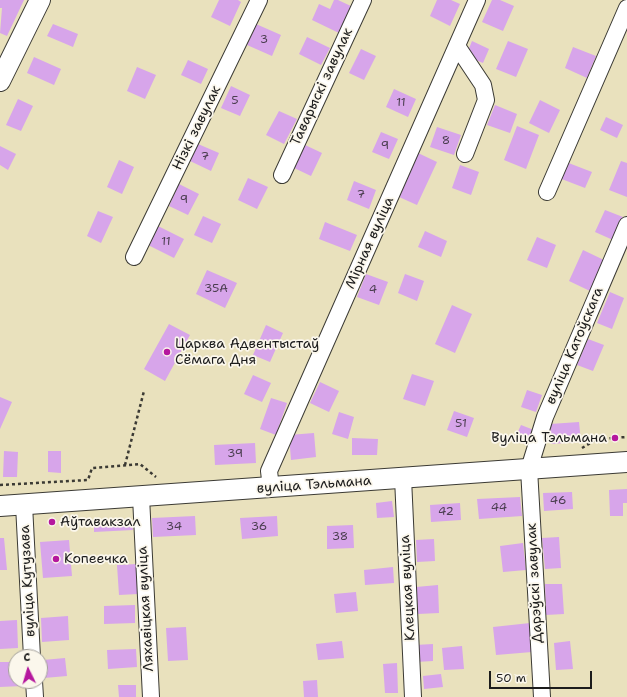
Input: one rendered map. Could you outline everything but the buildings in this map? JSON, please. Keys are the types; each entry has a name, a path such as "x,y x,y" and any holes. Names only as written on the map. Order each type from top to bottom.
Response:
{"main road":[{"path":"0,81 40,0"},
{"name":"вуліца Тэльмана","path":"0,506 627,462"}],"street":[{"name":"Нізкі завулак","path":"134,256 259,0"},
{"name":"Таварыскі завулак","path":"282,175 363,0"},
{"name":"Мірная вуліца","path":"270,488 270,471 477,0"},
{"path":"547,192 627,8"},
{"path":"457,46 483,85 486,100 465,154"},
{"name":"вуліца Катоўскага","path":"529,469 545,417 627,225"},
{"name":"Дарэўскі завулак","path":"529,469 542,697"},
{"name":"Клецкая вуліца","path":"403,478 413,697"},
{"name":"Ляхавіцкая вуліца","path":"141,497 151,697"},
{"name":"вуліца Кутузава","path":"24,505 32,649"}],"path":[{"path":"125,466 144,391"},
{"path":"580,448 597,439 627,437"},
{"path":"0,485 88,480 92,468 140,464 154,477 162,477"}],"place":[{"name":"Царква Адвентыстаў Сёмага Дня","path":"167,352"},
{"name":"Вуліца Тэльмана","path":"615,438"},
{"name":"Аўтавакзал","path":"52,522"},
{"name":"Копеечка","path":"56,559"}]}
